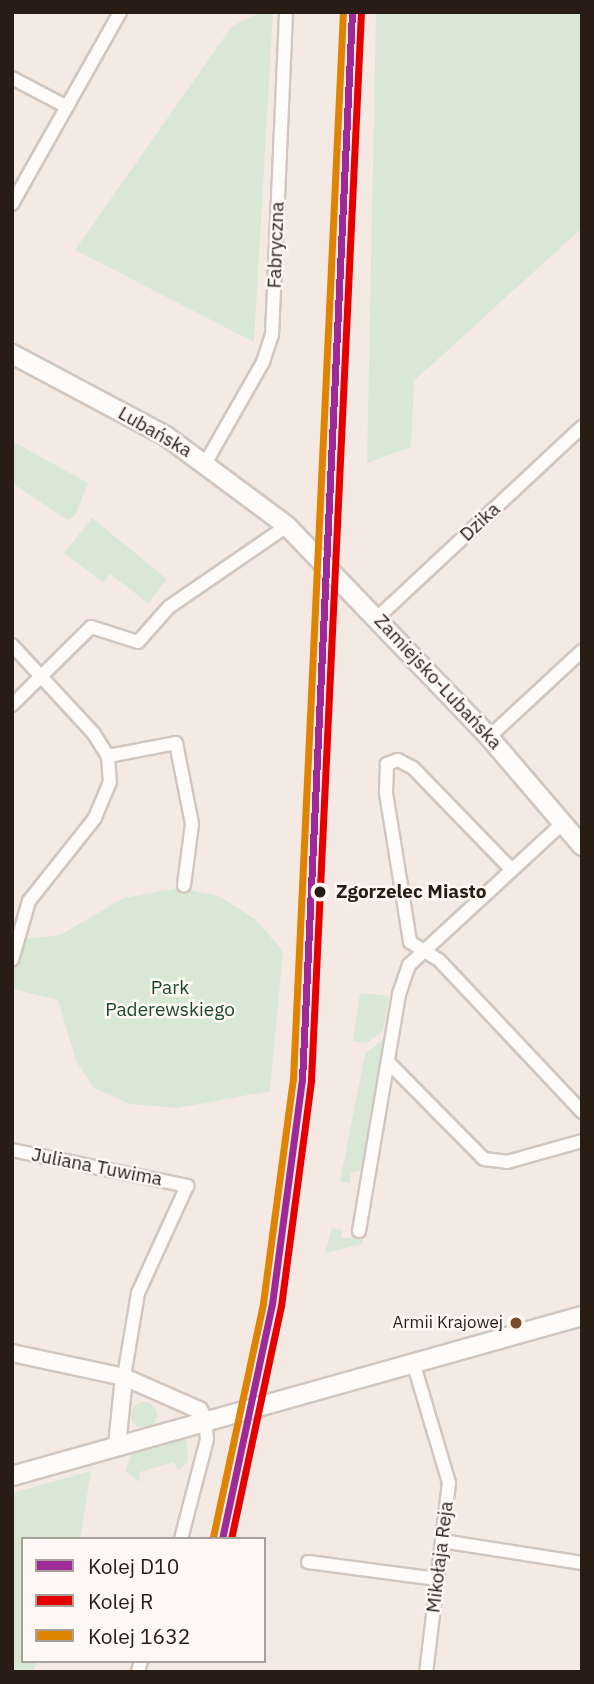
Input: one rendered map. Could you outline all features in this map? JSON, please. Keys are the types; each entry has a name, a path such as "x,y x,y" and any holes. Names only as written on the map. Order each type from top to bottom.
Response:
{"main road":[{"name":"Lubańska","path":"12,354 205,462 287,526"},
{"name":"Zamiejsko-Lubańska","path":"287,526 378,617 489,737 582,846"},
{"path":"12,1476 582,1315"}],"street":[{"path":"13,201 120,12"},
{"name":"Fabryczna","path":"205,462 263,362 272,335 286,12"},
{"path":"12,78 67,107"},
{"name":"Dzika","path":"378,617 582,427"},
{"path":"12,705 91,627 138,642 169,607 287,526"},
{"path":"12,645 42,676 108,756 110,782 101,807 29,901 12,960"},
{"path":"489,737 582,651"},
{"path":"108,756 176,743 192,824 184,885"},
{"path":"511,869 413,768 398,760 387,764 404,930 421,949 439,960 582,1112"},
{"path":"359,1231 399,994 421,949 563,823"},
{"path":"388,1062 484,1159 507,1162 582,1141"},
{"name":"Juliana Tuwima","path":"12,1150 187,1186 138,1293 124,1377"},
{"path":"12,1353 124,1377 199,1410 205,1420 202,1461 182,1537"},
{"name":"Mikołaja Reja","path":"413,1363 449,1483 426,1672"},
{"path":"117,1446 124,1377"},
{"path":"442,1541 582,1563"},
{"path":"308,1562 437,1579"}],"green space":[{"path":"262,12 273,12 254,342 75,250 232,26"},
{"path":"376,12 582,12 582,228 414,381 411,447 367,463"},
{"path":"12,441 88,483 75,516 67,520 12,483"},
{"path":"92,518 167,579 148,603 110,574 103,582 64,553"},
{"name":"Park Paderewskiego","path":"178,888 219,896 255,919 283,951 270,1091 177,1108 131,1104 94,1088 76,1061 58,1000 12,989 12,940 60,935 124,898"},
{"path":"360,993 389,996 383,1031 367,1043 353,1041"},
{"path":"386,1037 365,1169 351,1173 350,1183 340,1181 365,1054"},
{"path":"332,1228 342,1230 341,1238 364,1237 362,1244 325,1253"},
{"path":"144,1402 153,1406 157,1415 153,1424 144,1428 135,1424 131,1415 135,1406"},
{"path":"186,1439 188,1461 178,1471 174,1462 140,1472 139,1482 125,1471 132,1454"},
{"path":"91,1471 80,1537 21,1537 21,1663 37,1663 33,1672 12,1672 12,1493"}],"rail line":[{"name":"1632","path":"213,1537 263,1303 293,1079 343,12"},
{"name":"D10","path":"222,1537 272,1304 302,1080 352,12"},
{"name":"R","path":"231,1537 281,1306 311,1080 361,12"}],"place":[{"name":"Zgorzelec Miasto","path":"320,892"},
{"name":"Armii Krajowej","path":"516,1323"}]}
